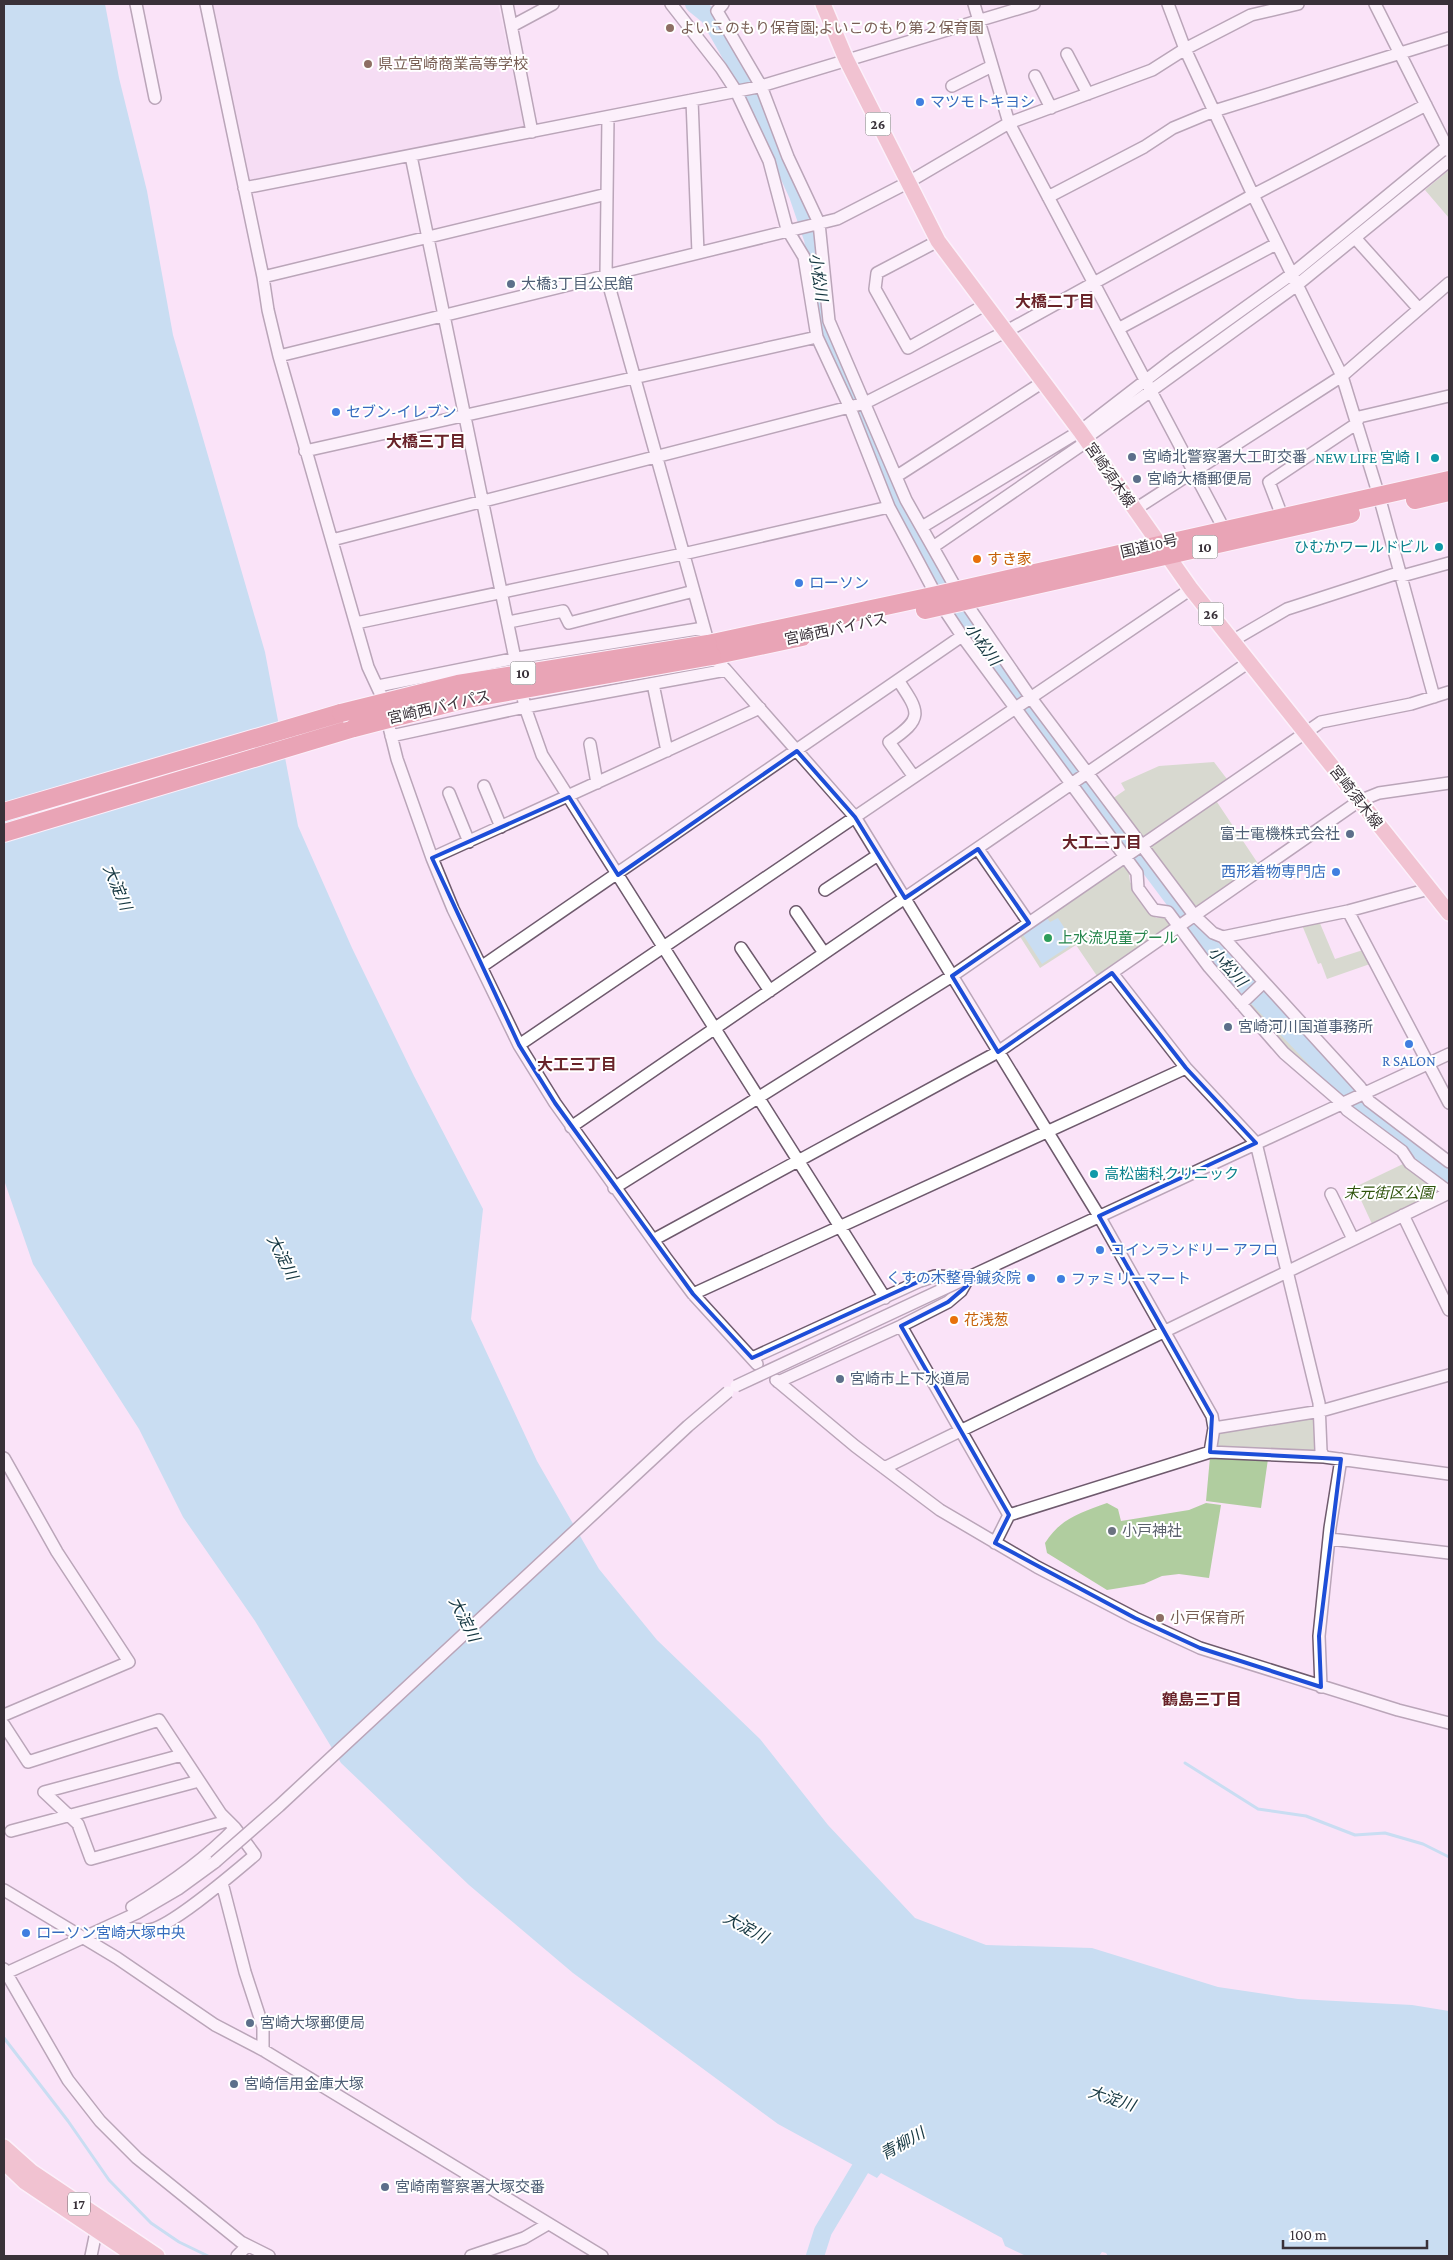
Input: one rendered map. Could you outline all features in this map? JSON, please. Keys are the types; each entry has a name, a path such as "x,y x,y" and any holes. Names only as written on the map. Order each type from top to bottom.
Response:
{"highway":[{"name":"国道10号","path":"950,598 1380,501 1449,480"},
{"name":"国道10号","path":"1163,550 1224,529 1282,516 1449,492"},
{"name":"宮崎西バイパス","path":"4,812 350,711 449,686 708,643 950,598"},
{"name":"宮崎西バイパス","path":"4,833 354,728 462,700 708,643"}],"main road":[{"name":"宮崎須木線","path":"822,4 846,59 907,184 938,241 1083,437 1191,589 1307,733 1358,802 1449,914"},
{"name":"17","path":"4,2147 32,2172 157,2256"},
{"name":"17","path":"4,2162 25,2182 96,2232 135,2256"}],"street":[{"path":"136,4 155,98"},
{"path":"206,4 279,356 368,667 378,686 409,796 432,858 519,1045 571,1127 614,1188 693,1294 754,1361 935,1276 969,1278"},
{"path":"507,4 532,132"},
{"path":"512,26 553,4"},
{"path":"671,4 739,91 769,161 804,257 817,337 850,408 889,507 950,598 1088,772 1194,915 1213,933 1223,937 1369,1101 1449,1162"},
{"path":"974,4 1009,123 1224,529"},
{"path":"244,188 739,91 1034,4"},
{"path":"1168,4 1185,49 1252,195 1342,376 1402,576 1434,697"},
{"path":"279,356 837,219 907,184 1009,123 1152,70 1185,49 1251,15 1298,4"},
{"path":"922,527 1083,437 1090,435 1151,391 1295,280 1448,147 1375,4"},
{"path":"716,6 759,86 788,157 819,223 830,321 906,500 932,547 962,636 1071,783 1072,788 1137,873 1138,888 1154,910 1168,912 1209,967 1284,1053 1342,1103 1347,1110 1402,1151 1410,1163 1449,1193 1287,1270 884,1468"},
{"path":"1048,197 1144,147 1173,128 1214,111 1449,38"},
{"path":"1067,54 1088,94"},
{"path":"952,86 992,66"},
{"path":"1035,76 1051,108"},
{"path":"692,100 698,253"},
{"path":"332,540 865,403 1005,332 1252,195 1426,105"},
{"path":"608,117 606,276 658,457 708,643 726,670 855,817 1099,1216 1212,1416 1214,1428 1210,1452"},
{"path":"412,156 517,658 525,707 542,754 885,1298"},
{"path":"932,547 1083,437 1145,381 1356,239 1449,161"},
{"path":"263,276 607,194"},
{"path":"1356,239 1419,308"},
{"path":"938,241 877,273 875,278 875,289 908,348 985,305"},
{"path":"1118,329 1276,244"},
{"path":"1134,510 1342,376 1449,282"},
{"path":"305,451 817,337"},
{"path":"897,476 1043,382"},
{"path":"1282,516 1269,482 1356,424 1359,417 1449,396"},
{"path":"356,623 683,554 889,507"},
{"path":"1232,641 1287,609 1395,574 1402,576 1449,563"},
{"path":"519,1045 1191,589"},
{"path":"508,622 562,611 569,623 694,592"},
{"path":"482,967 962,636"},
{"path":"378,686 517,658 708,643"},
{"path":"571,1127 1249,662"},
{"path":"391,736 525,707 726,670"},
{"path":"898,680 915,706 915,713 909,728 889,742 914,777"},
{"path":"653,684 667,752"},
{"path":"614,1188 952,976 1321,722 1332,718 1411,704 1449,692"},
{"path":"432,858 569,797 760,708"},
{"path":"590,744 598,783"},
{"path":"653,1240 998,1052 1358,802 1379,793 1449,783"},
{"path":"484,786 501,827"},
{"path":"449,793 469,842"},
{"path":"978,849 1030,923"},
{"path":"825,890 878,855"},
{"path":"1223,937 1348,911 1430,889"},
{"path":"1348,911 1449,1103"},
{"path":"796,912 824,953"},
{"path":"741,948 770,991"},
{"path":"1112,972 1186,1068 1256,1143 1321,1411 1322,1451 1324,1457"},
{"path":"1241,1004 1263,983"},
{"path":"269,2256 247,2246 137,2158 100,2121 68,2080 4,1972 109,1926 178,1889 216,1862 279,1806 688,1426 728,1392 775,1367 1449,1054"},
{"path":"693,1294 1186,1068"},
{"path":"1331,1194 1353,1239"},
{"path":"1403,1215 1449,1310"},
{"path":"969,1278 961,1291 948,1302 901,1326 777,1381 826,1424 940,1510 995,1543 1126,1614 1200,1648 1321,1687 1449,1723"},
{"path":"901,1326 1009,1515"},
{"path":"1214,1428 1321,1411 1449,1375"},
{"path":"995,1543 1009,1515 1210,1452 1324,1457 1449,1474"},
{"path":"4,1458 57,1552 129,1662 4,1715"},
{"path":"1321,1687 1319,1636 1341,1459"},
{"path":"1330,1540 1449,1553"},
{"path":"4,1725 28,1762 159,1720 200,1781 255,1855 222,1883 162,1925 149,1930 109,1926"},
{"path":"182,1755 44,1792 78,1824 91,1859 231,1824"},
{"path":"12,1831 200,1781"},
{"path":"109,1926 129,1909 174,1881 212,1852 231,1824"},
{"path":"222,1883 245,1972 263,2027 264,2050"},
{"path":"4,1890 118,1958 215,2025 264,2050 602,2256"},
{"path":"471,2256 524,2238 548,2224"},
{"path":"91,2256 96,2232"},
{"path":"237,2256 247,2246"}],"highlighted area":[{"path":"797,751 855,817 905,898 978,849 1029,923 952,976 998,1052 1112,973 1186,1068 1256,1143 1099,1216 1212,1416 1210,1452 1341,1459 1319,1636 1321,1687 1200,1648 1135,1618 995,1543 1009,1515 901,1326 948,1302 976,1278 935,1276 920,1281 752,1358 693,1294 555,1103 519,1045 432,858 569,797 618,875"}],"shaded area":[{"name":"県立宮崎商業高等学校","path":"213,4 498,4 524,125 521,131 252,182 248,181"}],"green space":[{"path":"1449,170 1449,218 1425,190"},
{"path":"1214,762 1230,783 1141,840 1112,799 1125,790 1121,783 1159,766"},
{"path":"1215,799 1259,865 1199,906 1191,905 1149,849 1150,845"},
{"path":"1124,863 1128,866 1130,882 1156,918 1168,915 1172,925 1097,976 1076,945 1040,968 1019,935"},
{"path":"1319,921 1335,959 1363,950 1370,964 1327,979 1321,963 1318,964 1302,925"},
{"path":"1264,987 1354,1085 1334,1093 1285,1052 1245,1005"},
{"name":"末元街区公園","path":"1403,1164 1437,1189 1436,1193 1372,1224 1355,1187"},
{"path":"1312,1416 1316,1420 1318,1452 1218,1448 1216,1446 1217,1431"},
{"path":"1210,1457 1268,1459 1261,1508 1206,1501"},
{"path":"1107,1503 1118,1509 1121,1521 1189,1510 1206,1503 1221,1505 1209,1578 1179,1574 1162,1576 1144,1584 1107,1590 1047,1553 1045,1543 1065,1522 1072,1517"}],"water":[{"name":"大淀川","path":"4,4 105,4 119,78 147,191 173,335 265,652 298,826 352,948 414,1076 483,1209 471,1319 537,1461 599,1569 657,1640 760,1739 828,1825 915,1918 986,1945 1092,1948 1218,1987 1298,1999 1412,2005 1449,2011 1449,2256 1108,2256 1102,2252 1099,2256 1026,2256 1005,2246 1002,2238 881,2173 877,2178 778,2124 573,1973 469,1885 341,1763 255,1621 183,1517 139,1429 33,1264 4,1180"},
{"name":"上水流児童プール","path":"1046,917 1050,922 1058,918 1074,943 1042,964 1022,933"}],"waterway":[{"name":"小松川","path":"694,4 709,16 747,83 798,195 813,239 825,322 838,359 895,496 965,621 1209,946 1334,1078 1375,1116 1449,1175"},
{"path":"1185,1763 1258,1809 1306,1816 1355,1835 1385,1833 1423,1844 1449,1857"},
{"path":"4,2038 68,2121 109,2180 151,2223 179,2242 208,2256"},
{"name":"青柳川","path":"815,2256 823,2231 863,2164 878,2156"}],"place":[{"name":"よいこのもり保育園;よいこのもり第２保育園","path":"670,28"},
{"name":"県立宮崎商業高等学校","path":"368,64"},
{"name":"マツモトキヨシ","path":"920,102"},
{"name":"大橋3丁目公民館","path":"511,284"},
{"name":"セブン-イレブン","path":"336,412"},
{"name":"宮崎北警察署大工町交番","path":"1132,457"},
{"name":"NEW LIFE 宮崎Ⅰ","path":"1435,458"},
{"name":"宮崎大橋郵便局","path":"1137,479"},
{"name":"ひむかワールドビル","path":"1439,547"},
{"name":"すき家","path":"977,559"},
{"name":"ローソン","path":"799,583"},
{"name":"富士電機株式会社","path":"1350,834"},
{"name":"西形着物専門店","path":"1336,872"},
{"name":"上水流児童プール","path":"1048,938"},
{"name":"宮崎河川国道事務所","path":"1228,1027"},
{"name":"R SALON","path":"1409,1044"},
{"name":"高松歯科クリニック","path":"1094,1174"},
{"name":"コインランドリー アフロ","path":"1100,1250"},
{"name":"くすの木整骨鍼灸院","path":"1031,1278"},
{"name":"ファミリーマート","path":"1061,1279"},
{"name":"花浅葱","path":"954,1320"},
{"name":"宮崎市上下水道局","path":"840,1379"},
{"name":"小戸神社","path":"1112,1531"},
{"name":"小戸保育所","path":"1160,1618"},
{"name":"ローソン宮崎大塚中央","path":"26,1933"},
{"name":"宮崎大塚郵便局","path":"250,2023"},
{"name":"宮崎信用金庫大塚","path":"234,2084"},
{"name":"宮崎南警察署大塚交番","path":"385,2187"}],"district":[{"name":"大橋二丁目","path":"1055,301"},
{"name":"大橋三丁目","path":"426,441"},
{"name":"大工二丁目","path":"1102,842"},
{"name":"大工三丁目","path":"577,1064"},
{"name":"鶴島三丁目","path":"1202,1699"}]}
